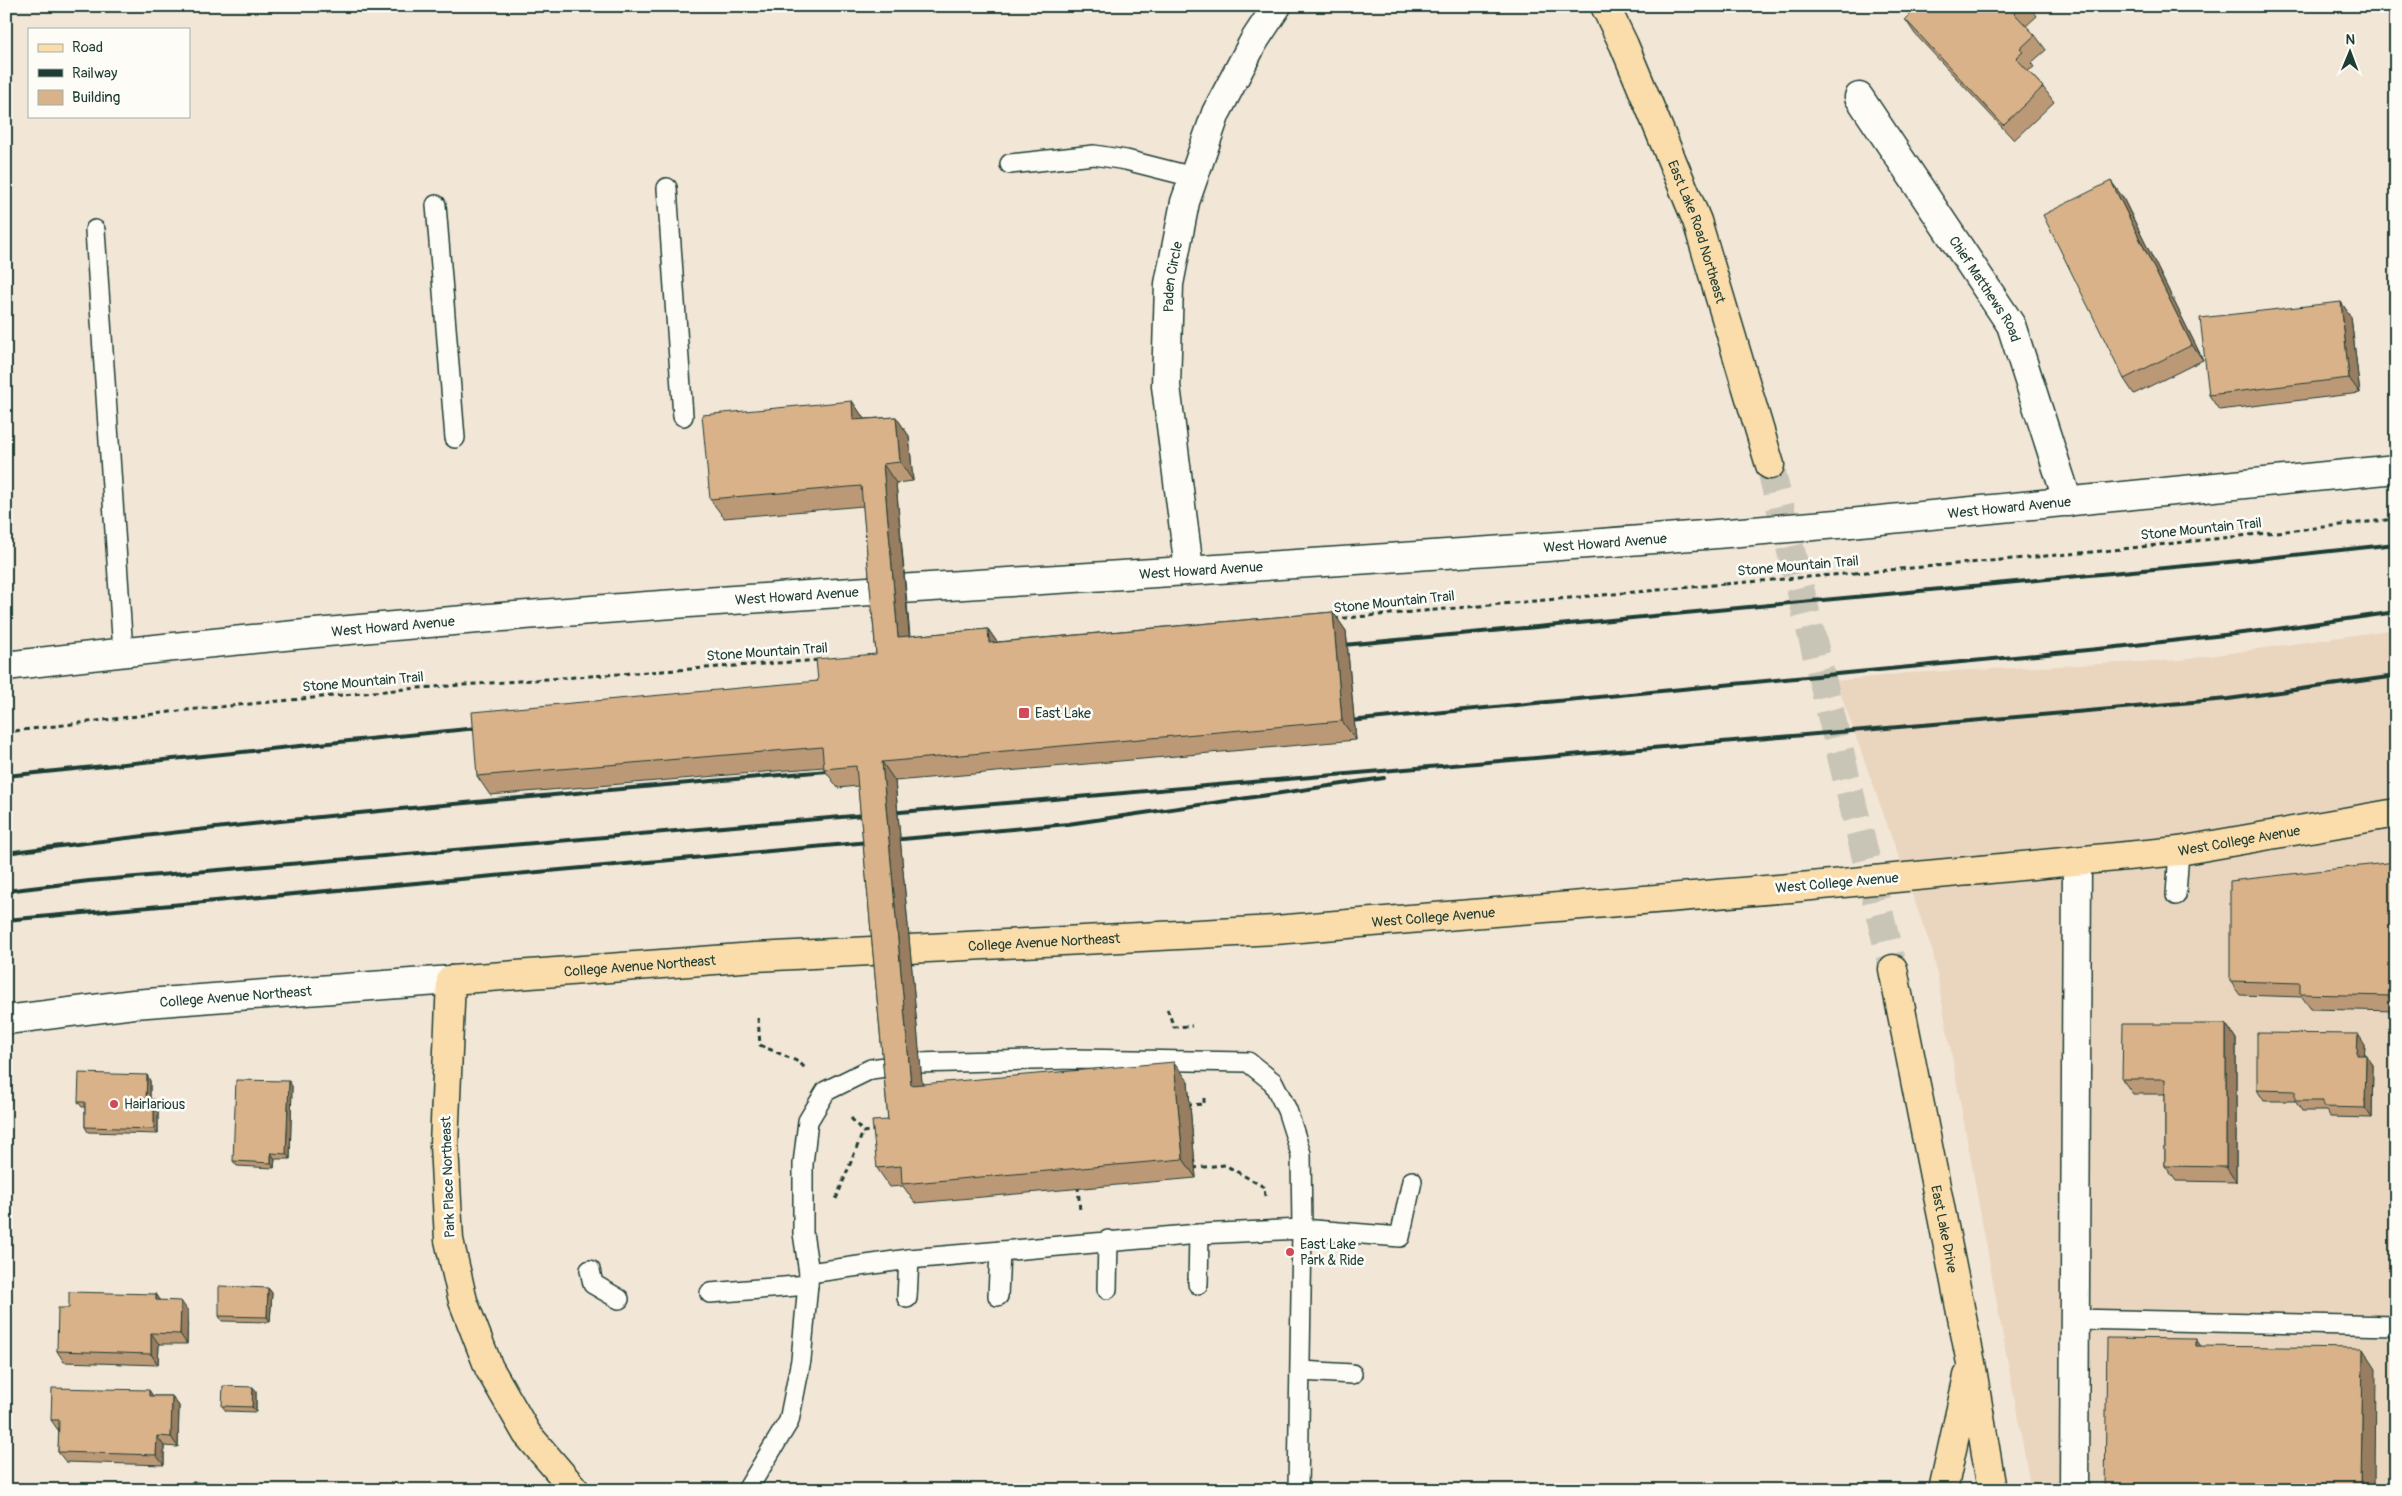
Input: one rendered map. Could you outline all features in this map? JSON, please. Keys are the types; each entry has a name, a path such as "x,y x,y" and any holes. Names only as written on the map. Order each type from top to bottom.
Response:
{"main road":[{"name":"Paden Circle","path":"1189,569 1166,386 1169,284 1185,202 1216,113 1254,40 1277,6"},
{"name":"East Lake Road Northeast","path":"1605,6 1624,45 1698,221 1770,465"},
{"name":"Chief Matthews Road","path":"1859,97 2011,325 2068,502"},
{"name":"West Howard Avenue","path":"6,666 123,652 454,621 1189,569 1537,549 1704,536 2396,469"},
{"name":"West College Avenue","path":"1275,930 1790,888 2179,851 2396,813"},
{"path":"2074,1490 2077,861"},
{"name":"College Avenue Northeast","path":"6,1020 134,1004 754,957 1275,930"},
{"name":"East Lake Drive","path":"1893,969 1971,1362 1992,1490"},
{"name":"Park Place Northeast","path":"451,980 444,1145 449,1240 463,1301 489,1368 527,1434 575,1490"},
{"path":"1943,1490 1971,1362"}],"lane":[{"path":"1010,164 1094,155 1126,160 1193,177"},
{"path":"667,188 683,416"},
{"path":"436,206 455,438"},
{"path":"95,230 123,652"},
{"path":"2176,895 2179,851"},
{"path":"747,1490 789,1421 801,1360 808,1279 803,1214 803,1164 808,1121 826,1091 871,1068 915,1063 1074,1059 1248,1062 1273,1082 1288,1110 1301,1154 1302,1229 1298,1490"},
{"path":"710,1293 808,1279 909,1259 1108,1240 1302,1229 1400,1237 1412,1181"},
{"path":"1198,1284 1199,1234"},
{"path":"1107,1289 1108,1240"},
{"path":"998,1296 1000,1251"},
{"path":"907,1298 909,1259"},
{"path":"590,1270 594,1284 619,1299"},
{"path":"2075,1319 2396,1326"},
{"path":"1300,1371 1352,1374"}],"path":[{"name":"Stone Mountain Trail","path":"1330,620 1347,616 2103,551 2396,519"},
{"name":"Stone Mountain Trail","path":"6,732 187,710 395,690 828,660"},
{"path":"1166,1009 1174,1027 1192,1026"},
{"path":"758,1018 760,1045 799,1062 805,1069"},
{"path":"1185,1105 1204,1104 1204,1093"},
{"path":"850,1118 863,1132"},
{"path":"863,1132 882,1130"},
{"path":"836,1208 836,1199 863,1132"},
{"path":"1188,1168 1226,1165 1264,1187 1265,1196"},
{"path":"1077,1178 1082,1243"}],"shaded area":[{"path":"2396,629 2396,1490 2031,1490 1933,953 1836,681 1908,673 2181,660"}],"building":[{"path":"1913,6 2021,6 2014,13 2035,35 2020,49 2023,52 2016,58 2043,87 2003,125 1905,19 1915,9"},
{"path":"2111,181 2192,345 2124,379 2043,215"},
{"path":"2341,302 2349,378 2209,395 2200,318"},
{"path":"852,401 853,420 896,417 900,462 883,464 898,637 988,629 989,643 1333,612 1342,721 882,762 911,1085 1174,1062 1183,1159 902,1184 901,1166 877,1168 872,1121 888,1120 856,766 824,769 822,747 477,776 472,712 818,681 816,659 876,654 861,486 710,499 702,415"},
{"path":"2395,862 2393,996 2300,994 2300,983 2230,981 2230,881"},
{"path":"2123,1024 2226,1024 2226,1167 2165,1166 2165,1079 2122,1079"},
{"path":"2257,1033 2358,1034 2357,1055 2366,1055 2365,1108 2323,1107 2323,1101 2295,1101 2295,1091 2257,1090"},
{"path":"79,1073 147,1075 146,1099 154,1099 154,1129 85,1127 85,1102 78,1102"},
{"path":"236,1080 289,1081 286,1154 271,1153 271,1163 233,1161"},
{"path":"219,1286 268,1288 267,1317 219,1316"},
{"path":"69,1292 156,1294 156,1300 181,1301 180,1334 151,1333 151,1354 57,1351 58,1308 69,1308"},
{"path":"2107,1338 2196,1339 2196,1346 2363,1348 2361,1490 2105,1490"},
{"path":"223,1386 253,1387 252,1407 222,1406"},
{"path":"52,1388 149,1390 149,1396 172,1396 171,1437 157,1436 156,1455 58,1452 59,1420 51,1420"},
{"path":"191,1482 248,1484 248,1490 191,1490"},
{"path":"62,1486 145,1489 145,1490 62,1490"}],"tunnel":[{"path":"1770,465 1893,969"}],"railway":[{"path":"1333,646 2239,561 2396,544"},
{"path":"1339,722 2108,648 2269,630 2396,612"},
{"path":"6,891 89,881 2228,699 2396,676"},
{"path":"6,776 487,727"},
{"path":"6,853 318,817 839,770"},
{"path":"6,920 1068,824 1384,778"}],"place":[{"name":"East Lake","path":"1024,713"},
{"name":"Hairlarious","path":"114,1104"},
{"name":"East Lake Park & Ride","path":"1290,1252"}]}
